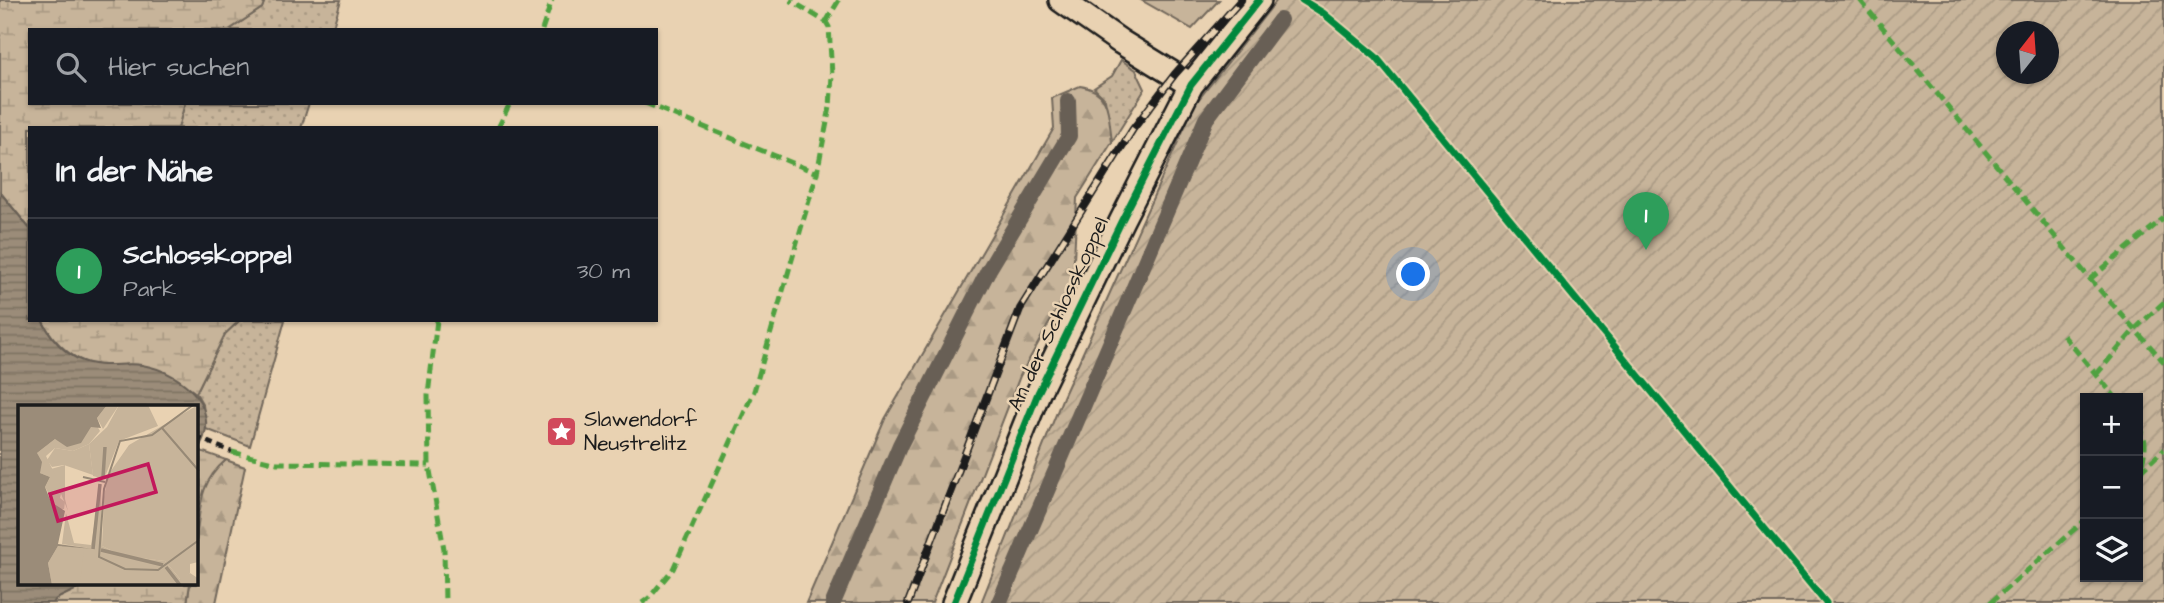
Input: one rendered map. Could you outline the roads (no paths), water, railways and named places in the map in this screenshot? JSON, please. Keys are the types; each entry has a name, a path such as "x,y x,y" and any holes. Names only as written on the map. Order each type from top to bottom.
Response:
{"lane":[{"path":"1061,0 1121,42 1191,85"},
{"name":"An der Schlosskoppel","path":"954,603 1038,393 1191,85 1259,0"}],"waterway":[{"path":"999,603 1206,119 1280,20"},
{"path":"833,603 900,445 988,271 1069,136 1068,101"}],"railway":[{"path":"908,603 1020,309 1133,129 1175,74 1241,0"}],"place":[{"name":"Schlosskoppel","path":"1646,250"},
{"name":"Slawendorf Neustrelitz","path":"561,431"}]}
